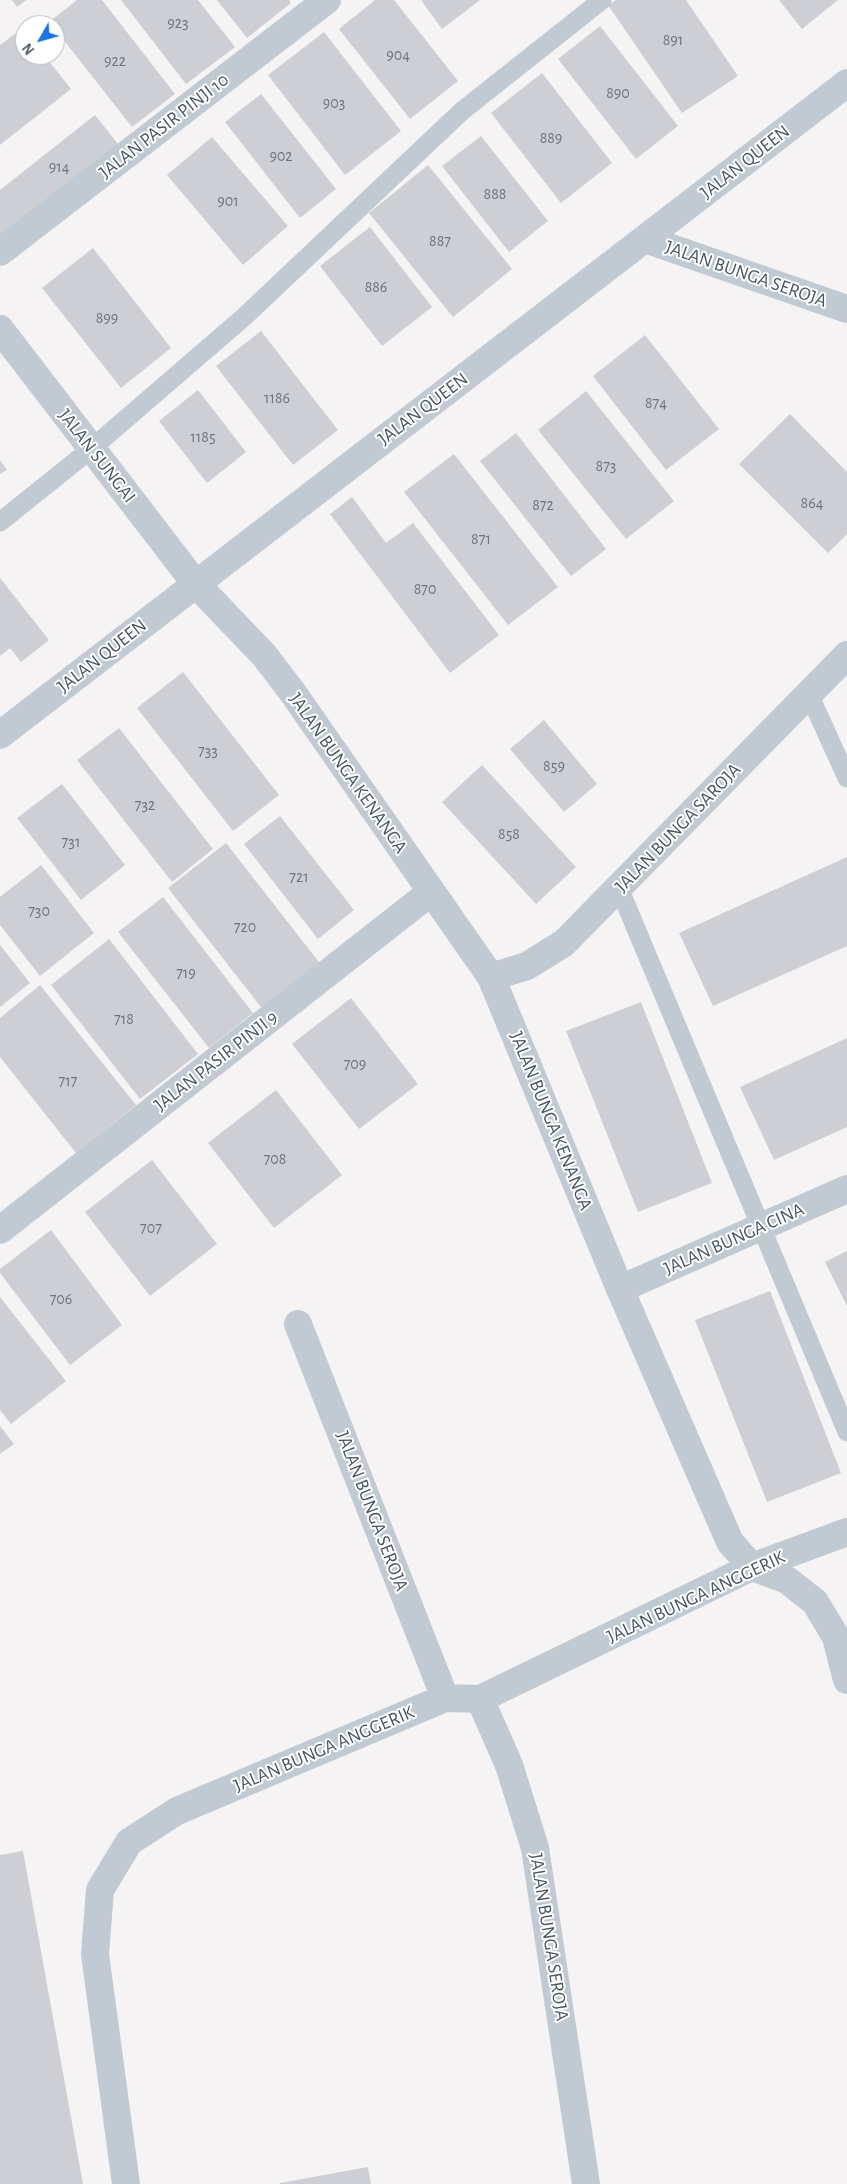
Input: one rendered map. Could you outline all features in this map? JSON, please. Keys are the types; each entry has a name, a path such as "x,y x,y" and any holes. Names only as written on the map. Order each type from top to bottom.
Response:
{"street":[{"name":"JALAN PASIR PINJI 10","path":"0,252 327,0"},
{"name":"JALAN QUEEN","path":"0,735 195,583 847,83"},
{"name":"JALAN BUNGA SEROJA","path":"645,239 847,310"},
{"name":"JALAN SUNGAI","path":"0,329 195,583"},
{"name":"JALAN BUNGA KENANGA","path":"195,583 270,663 491,977 620,1289 730,1542 752,1567 787,1580 815,1602 836,1637 847,1680"},
{"name":"JALAN BUNGA SAROJA","path":"491,977 527,966 564,943 847,654"},
{"name":"JALAN PASIR PINJI 9","path":"0,1230 431,892"},
{"name":"JALAN BUNGA CINA","path":"620,1289 847,1189"},
{"name":"JALAN BUNGA SEROJA","path":"298,1324 445,1698"},
{"name":"JALAN BUNGA ANGGERIK","path":"126,2184 95,1954 100,1890 129,1842 177,1811 445,1698 480,1699 752,1567 847,1532"},
{"name":"JALAN BUNGA SEROJA","path":"480,1699 509,1765 535,1848 586,2184"}],"lane":[{"path":"0,522 92,449 244,317 462,111 602,0"},
{"path":"809,694 847,778"},
{"path":"619,888 847,1432"}],"building":[{"path":"12,0 26,0 17,7"},
{"path":"77,0 102,0 175,94 132,127 65,42 65,15 58,15"},
{"path":"121,0 198,0 235,47 186,84"},
{"path":"217,0 289,0 291,3 247,38"},
{"path":"375,0 394,0 458,81 410,119 339,29"},
{"path":"421,0 480,0 442,29"},
{"path":"616,0 686,0 738,76 682,113 608,5"},
{"path":"779,0 838,0 802,29"},
{"path":"600,26 678,126 636,159 558,59"},
{"path":"324,32 401,131 345,175 268,75"},
{"path":"15,34 15,65 52,65 71,89 0,145 0,45"},
{"path":"542,73 612,163 561,203 491,113"},
{"path":"261,94 336,189 300,218 225,122"},
{"path":"95,115 118,144 0,236 0,190"},
{"path":"481,136 548,221 509,252 442,166"},
{"path":"212,137 288,226 243,265 167,175"},
{"path":"428,165 512,269 453,317 369,213"},
{"path":"370,227 432,307 382,346 320,266"},
{"path":"93,248 171,348 121,388 42,288"},
{"path":"261,331 338,430 293,465 216,366"},
{"path":"645,335 719,429 666,470 593,376"},
{"path":"198,390 246,452 207,483 159,421"},
{"path":"586,391 674,501 626,539 538,430"},
{"path":"790,414 847,472 847,534 828,553 739,464"},
{"path":"516,433 606,549 571,576 480,461"},
{"path":"454,454 558,587 508,625 404,492"},
{"path":"0,460 7,470 0,474"},
{"path":"352,497 386,543 413,523 499,635 450,673 330,514"},
{"path":"0,578 49,640 21,662 10,648 0,656"},
{"path":"183,672 279,795 233,831 137,708"},
{"path":"544,720 597,784 564,812 510,749"},
{"path":"119,728 213,849 172,882 77,760"},
{"path":"482,765 576,867 536,904 442,802"},
{"path":"62,784 125,865 81,900 17,818"},
{"path":"280,816 354,910 318,939 244,844"},
{"path":"226,843 322,966 264,1011 168,888"},
{"path":"847,857 847,946 713,1006 679,933"},
{"path":"41,865 94,933 40,976 0,925 0,897"},
{"path":"163,897 253,1013 209,1048 118,932"},
{"path":"109,939 198,1054 140,1099 51,985"},
{"path":"0,945 30,983 0,1007"},
{"path":"40,985 136,1105 76,1153 0,1057 0,1018"},
{"path":"351,998 418,1084 359,1129 292,1044"},
{"path":"641,1002 712,1183 638,1212 566,1031"},
{"path":"847,1038 847,1127 774,1160 740,1087"},
{"path":"276,1090 342,1175 274,1228 208,1143"},
{"path":"152,1160 217,1244 150,1296 85,1212"},
{"path":"51,1230 122,1325 70,1365 0,1273 0,1269"},
{"path":"847,1251 847,1306 825,1262"},
{"path":"770,1291 841,1473 767,1502 695,1320"},
{"path":"0,1297 66,1381 11,1424 0,1410"},
{"path":"0,1426 14,1444 0,1454"},
{"path":"23,1851 83,2184 0,2184 0,1855"},
{"path":"368,2167 371,2184 280,2184 280,2183"}]}
